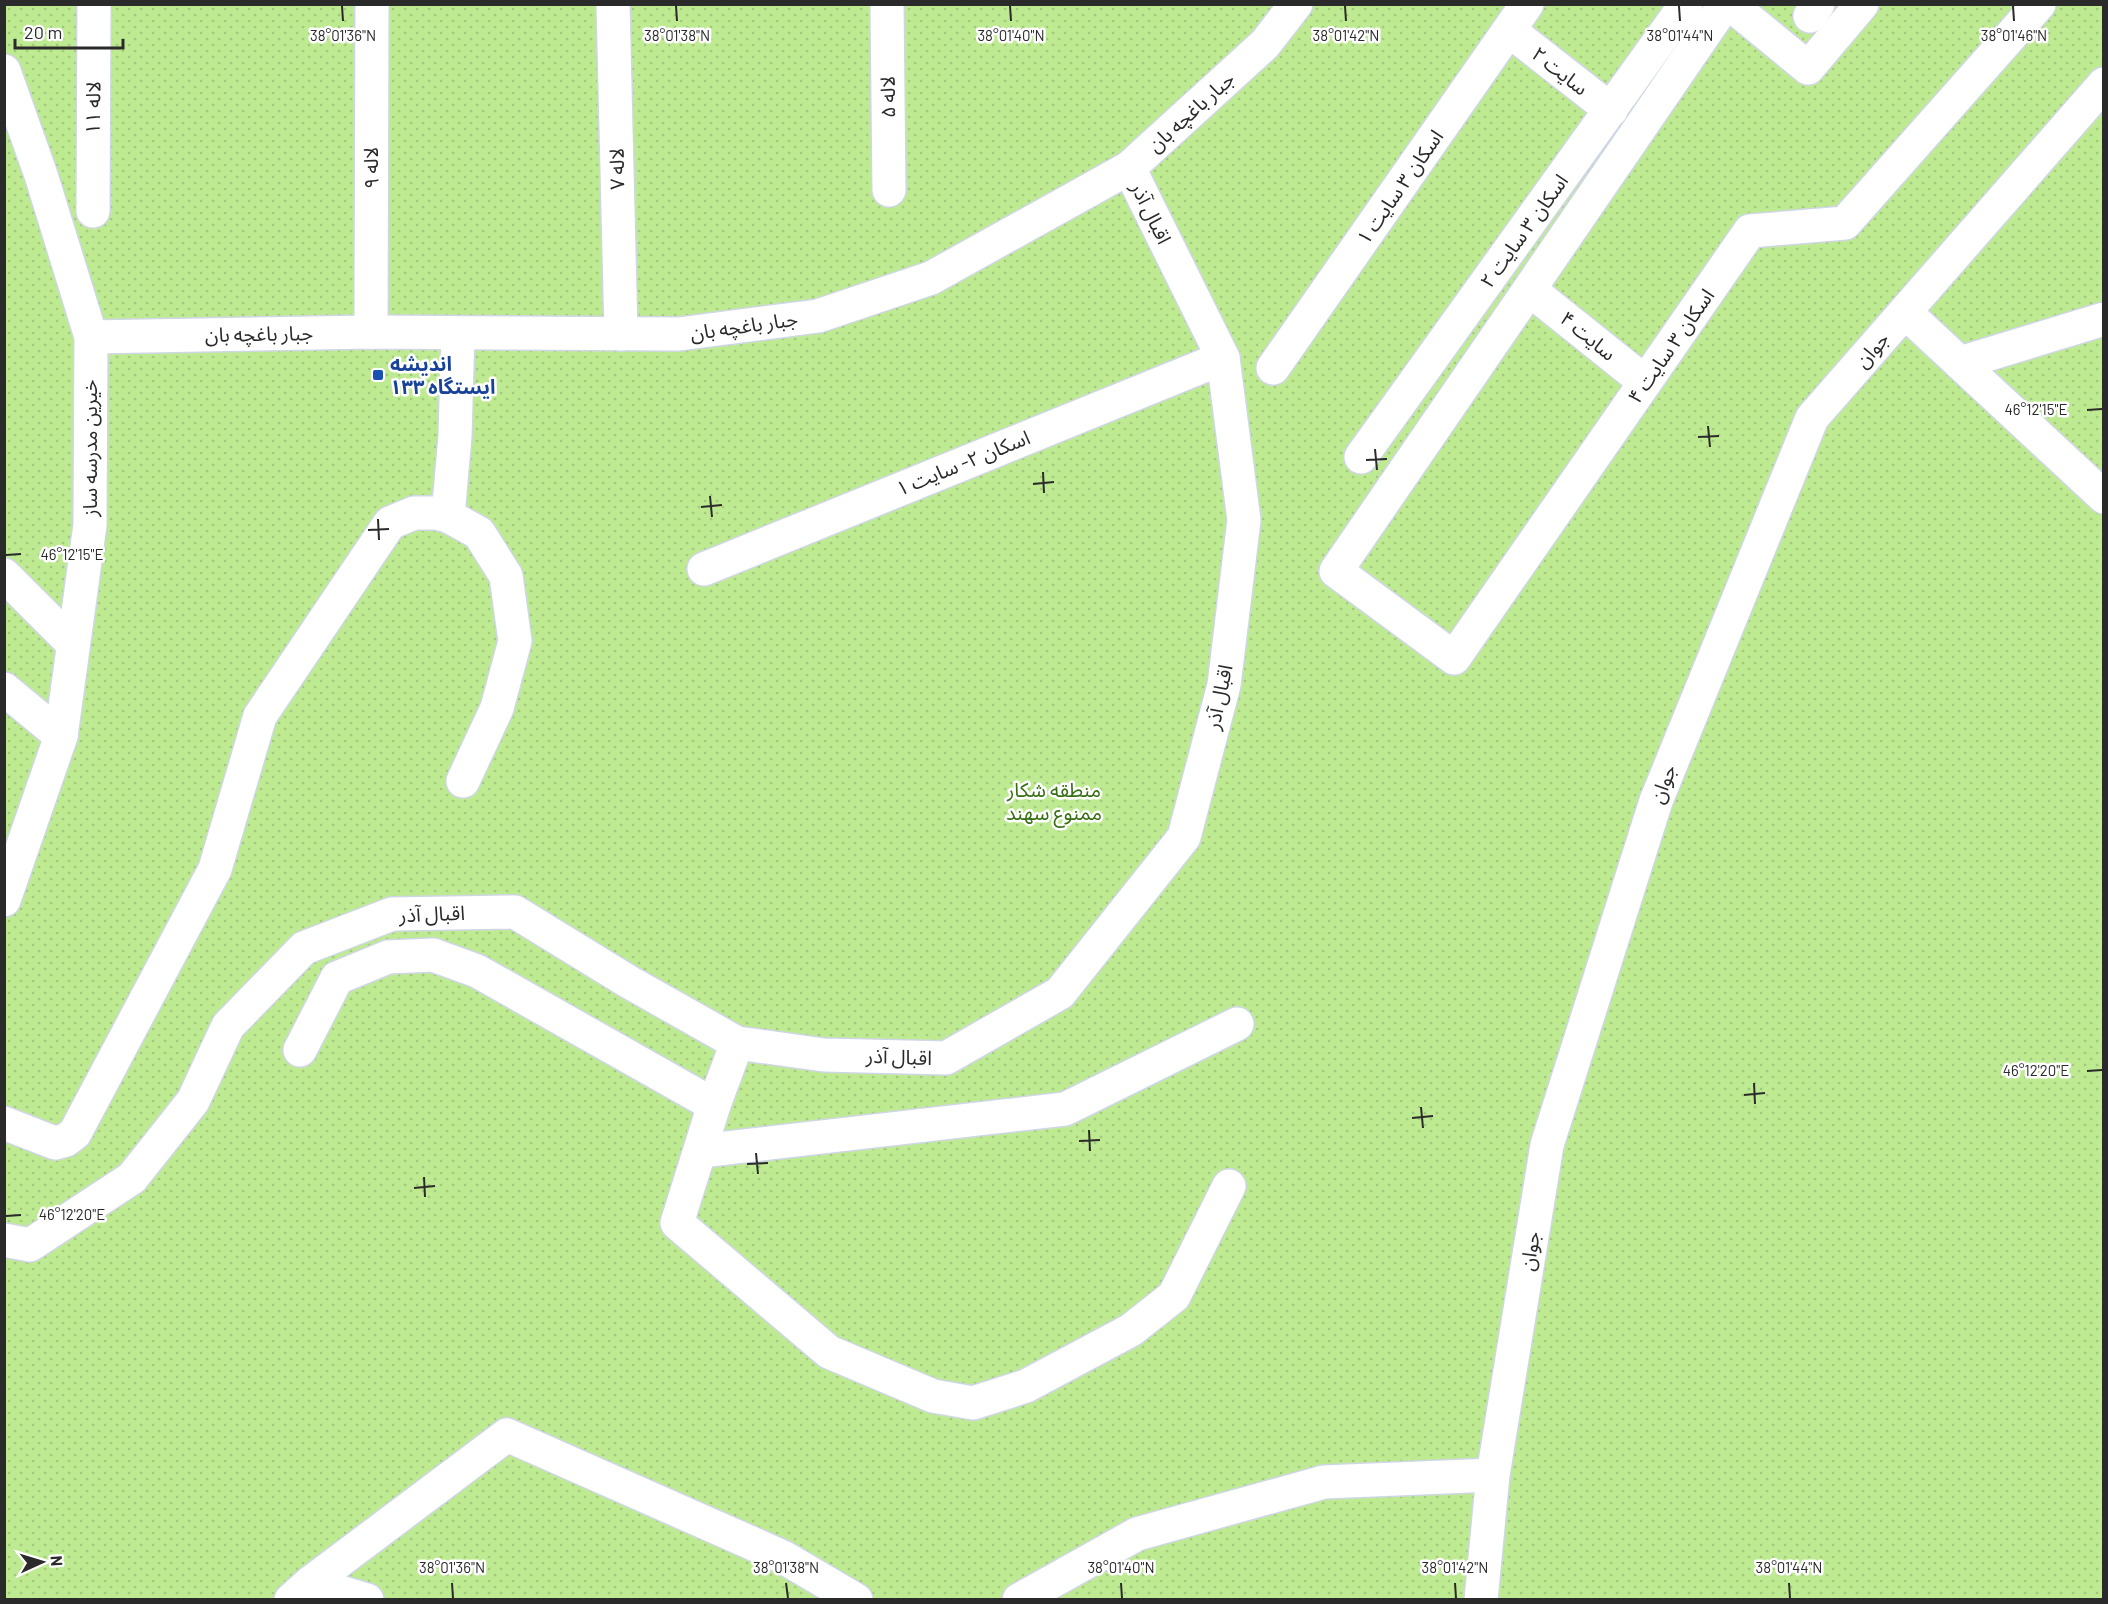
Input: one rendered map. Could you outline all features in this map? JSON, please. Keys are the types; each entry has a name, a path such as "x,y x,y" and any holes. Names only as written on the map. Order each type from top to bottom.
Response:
{"street":[{"name":"لاله ۱۱","path":"93,211 94,4"},
{"name":"لاله ۹","path":"371,332 372,4"},
{"name":"لاله ۷","path":"613,4 621,334"},
{"name":"لاله ۵","path":"886,4 889,190"},
{"name":"جبار باغچه بان","path":"90,338 371,332 679,334 818,316 932,278 1129,168 1265,44 1296,4"},
{"name":"اسکان ۳ سایت ۲","path":"1361,458 1686,4"},
{"path":"1530,290 1725,4"},
{"path":"1731,4 1808,68 1862,4"},
{"name":"اسکان ۳ سایت ۴","path":"1530,290 1336,571 1454,658 1750,231 1845,223 2039,4"},
{"name":"سایت ۲","path":"1518,18 1611,110"},
{"name":"اسکان ۳ سایت ۱","path":"1273,368 1518,18"},
{"name":"خیرین مدرسه ساز","path":"4,71 41,175 90,338 90,525 61,736 4,900"},
{"name":"جوان","path":"1481,1599 1493,1475 1547,1145 1656,801 1812,418 2103,84"},
{"name":"اقبال آذر","path":"4,1240 30,1245 132,1178 193,1101 228,1026 304,948 392,914 515,912 629,982 737,1043 824,1055 946,1058 1060,993 1184,837 1224,686 1244,520 1223,358 1129,168"},
{"name":"سایت ۴","path":"1530,290 1646,382"},
{"path":"1905,312 2103,497"},
{"path":"1960,363 2103,319"},
{"path":"448,516 455,436 458,333"},
{"name":"اسکان ۲- سایت ۱","path":"704,569 1223,358"},
{"path":"4,1123 55,1143 66,1140 75,1133 215,869 260,716 390,523 414,513 435,513 448,516 479,533 506,576 515,641 497,708 463,781"},
{"path":"4,575 74,644"},
{"path":"4,688 61,736"},
{"path":"300,1050 337,978 388,957 433,955 477,971 714,1105"},
{"path":"701,1151 1065,1109 1237,1024"},
{"path":"737,1043 714,1105 677,1223 829,1352 933,1396 973,1403 1026,1386 1131,1329 1174,1296 1229,1186"},
{"path":"301,1591 507,1435 783,1557 856,1599"},
{"path":"1018,1599 1137,1534 1324,1482 1493,1475"},
{"path":"301,1591 367,1599"}],"green space":[{"name":"منطقه شکار ممنوع سهند","path":"5,5 2103,5 2103,1599 5,1600"}],"place":[{"name":"اندیشه ایستگاه ۱۳۳","path":"378,375"}]}
